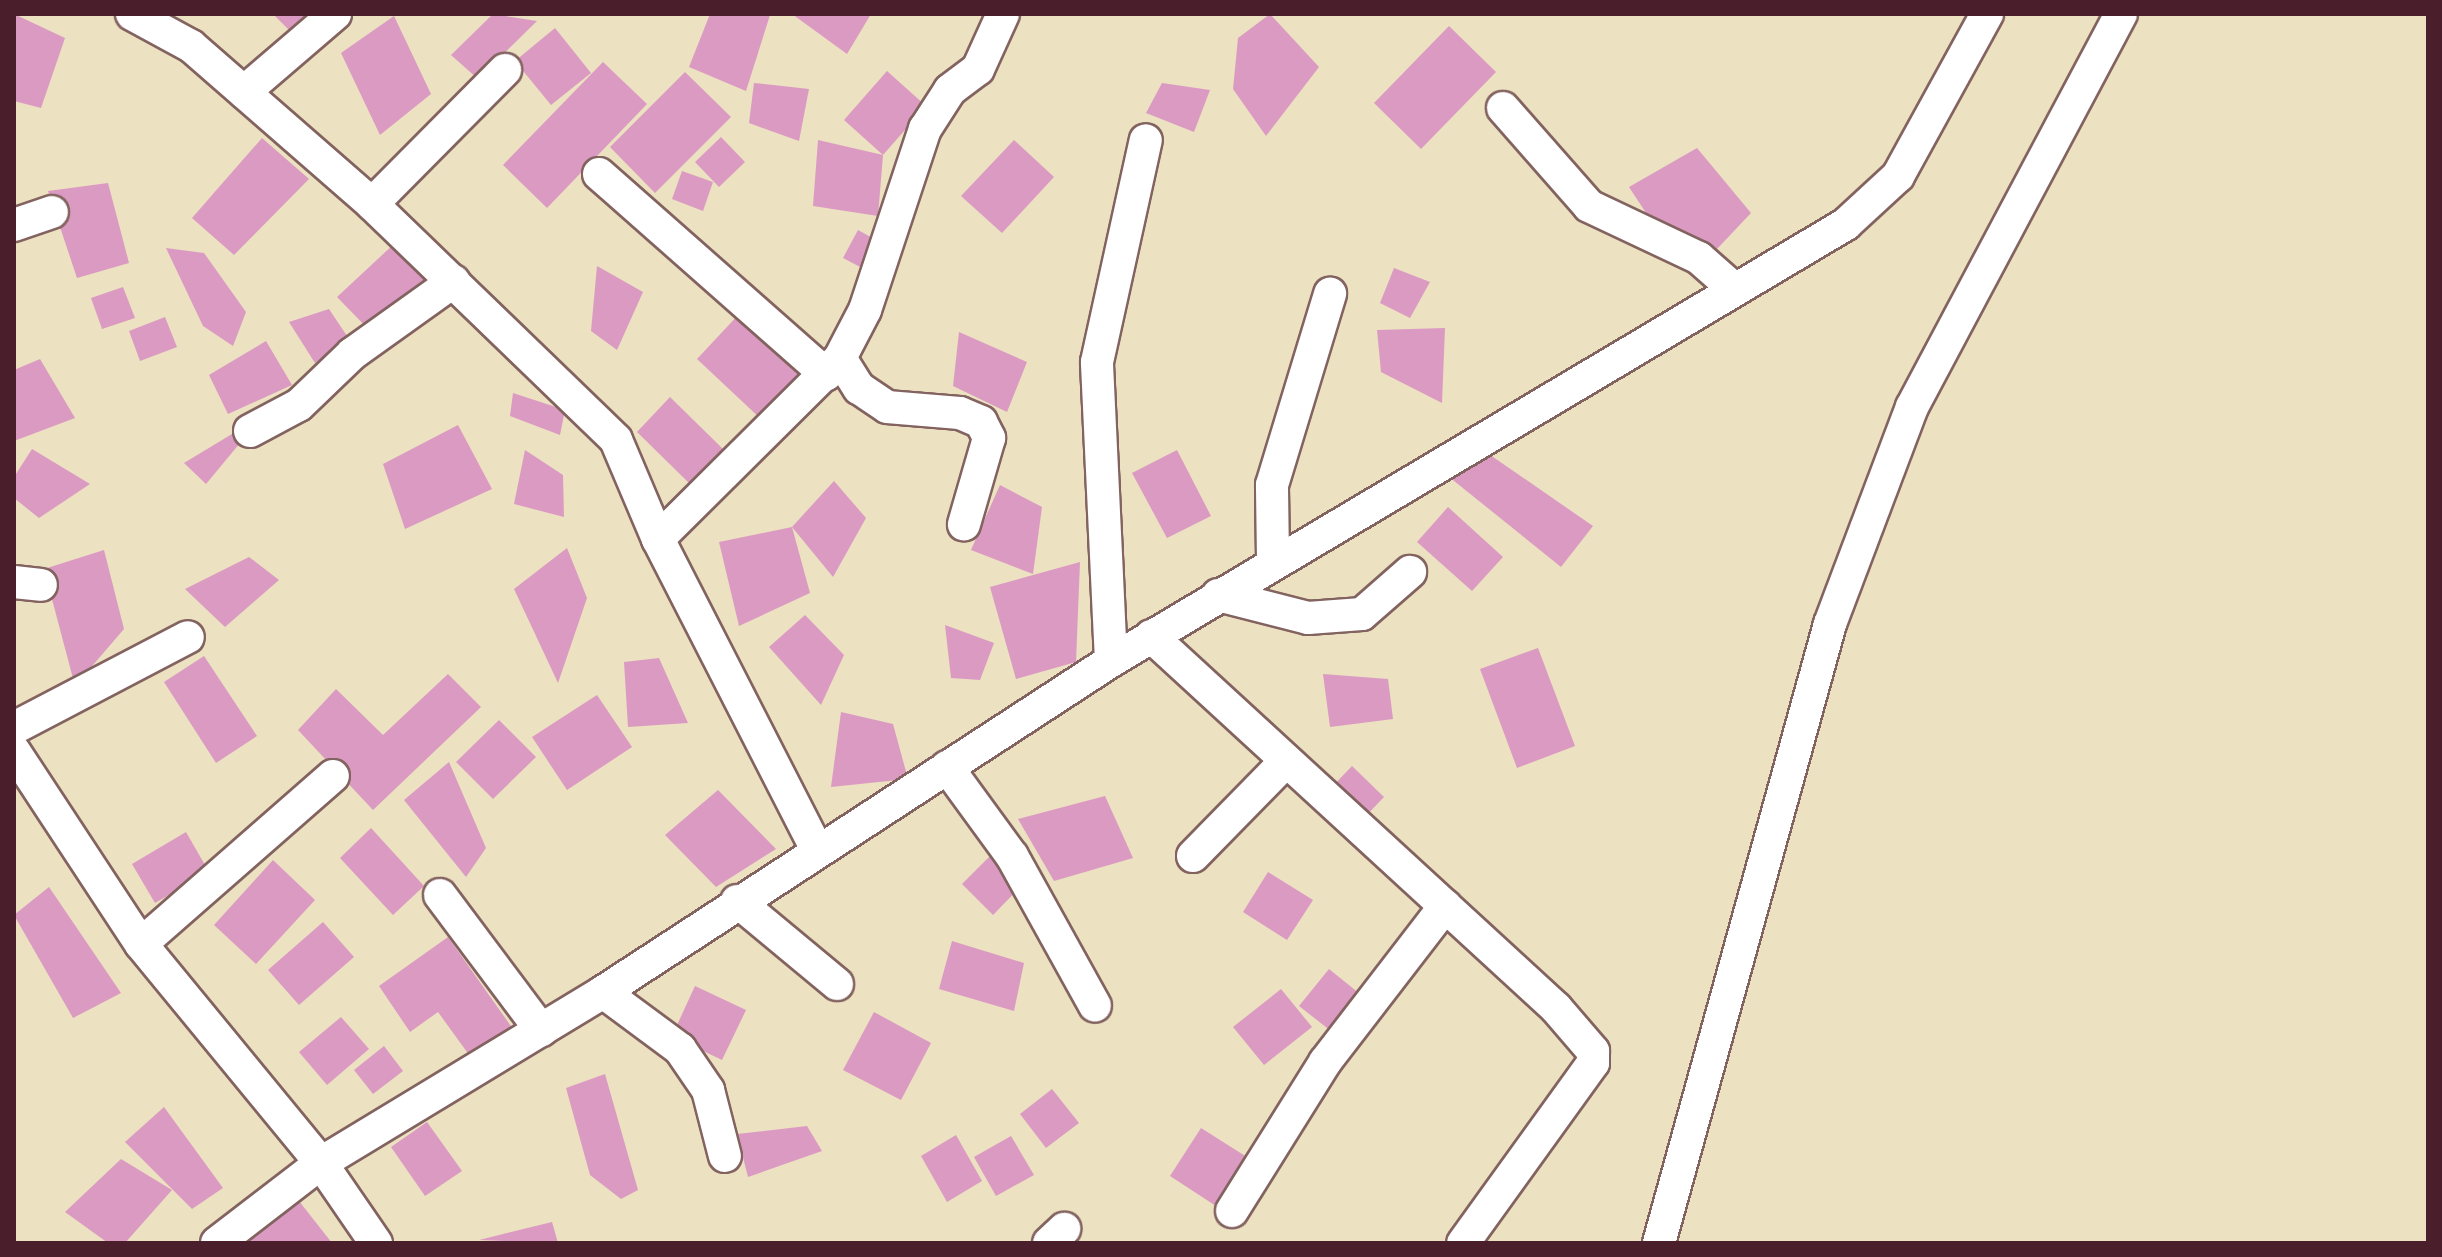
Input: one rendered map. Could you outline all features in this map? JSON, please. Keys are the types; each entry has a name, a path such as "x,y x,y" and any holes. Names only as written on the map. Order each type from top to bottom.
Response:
{"street":[{"path":"132,14 191,46 372,204 616,440 658,539 816,848"},
{"path":"244,92 335,14"},
{"path":"658,539 833,366 865,310 925,129 950,90 978,69 1003,14"},
{"path":"217,1243 321,1163 603,992 816,848 1111,661 1273,560 1846,224 1888,187 1987,14"},
{"path":"1659,1243 1830,624 1912,407 2121,14"},
{"path":"372,204 505,70"},
{"path":"1503,108 1589,206 1699,258 1733,288"},
{"path":"1111,661 1097,362 1146,140"},
{"path":"599,174 859,388 887,407 981,422 989,438 964,524"},
{"path":"14,225 52,212"},
{"path":"250,431 299,405 352,354 454,281"},
{"path":"1273,560 1272,485 1330,294"},
{"path":"1218,595 1308,618 1362,614 1410,572"},
{"path":"1151,636 1445,906 1593,1051 1593,1063 1463,1243"},
{"path":"14,728 188,637"},
{"path":"14,751 141,944 321,1163 376,1243"},
{"path":"1193,856 1286,761"},
{"path":"947,767 1012,856 1095,1006"},
{"path":"141,944 333,776"},
{"path":"440,895 541,1030"},
{"path":"737,901 837,984"},
{"path":"1232,1211 1325,1062 1445,906"},
{"path":"603,992 680,1049 708,1090 725,1156"}],"building":[{"path":"14,14 65,38 41,108 14,101"},
{"path":"273,14 310,14 291,32"},
{"path":"493,14 537,21 478,79 451,55"},
{"path":"710,14 770,15 746,91 689,67"},
{"path":"792,14 871,14 847,54"},
{"path":"1270,14 1319,67 1266,136 1233,89 1238,38"},
{"path":"394,16 431,94 380,135 341,53"},
{"path":"1449,26 1496,72 1421,149 1374,103"},
{"path":"555,28 591,73 551,105 515,61"},
{"path":"603,62 647,104 547,208 503,165"},
{"path":"887,71 926,106 883,155 844,120"},
{"path":"685,72 731,117 655,193 610,147"},
{"path":"754,83 809,89 799,141 749,123"},
{"path":"1162,83 1210,90 1194,132 1146,113"},
{"path":"721,137 745,162 719,187 695,162"},
{"path":"262,138 309,179 234,255 192,218"},
{"path":"818,140 883,155 878,216 813,206"},
{"path":"1014,140 1054,177 1002,233 961,196"},
{"path":"1697,148 1751,213 1716,250 1648,216 1629,187"},
{"path":"682,171 713,182 703,211 672,199"},
{"path":"108,183 129,263 77,278 48,191"},
{"path":"858,230 878,241 864,269 843,258"},
{"path":"395,243 430,279 373,334 337,297"},
{"path":"166,248 204,253 246,312 233,346 203,326"},
{"path":"597,266 643,292 617,350 591,331"},
{"path":"1394,268 1430,282 1410,318 1380,303"},
{"path":"123,287 135,318 102,329 91,298"},
{"path":"329,309 349,339 315,363 289,322"},
{"path":"740,313 805,374 762,420 697,359"},
{"path":"165,317 177,347 140,361 129,331"},
{"path":"1445,328 1442,403 1381,372 1377,330"},
{"path":"959,332 1027,362 1007,412 953,386"},
{"path":"266,341 292,385 228,414 209,375"},
{"path":"40,359 75,418 14,441 14,370"},
{"path":"513,393 565,410 560,435 510,416"},
{"path":"670,397 723,449 689,483 637,432"},
{"path":"458,425 492,489 405,529 383,464"},
{"path":"250,431 206,484 184,463 232,434"},
{"path":"1480,448 1593,526 1561,567 1438,468"},
{"path":"32,449 90,484 39,518 14,498 14,477"},
{"path":"525,450 563,475 564,517 514,504"},
{"path":"1177,450 1211,516 1167,538 1132,473"},
{"path":"834,481 866,518 833,577 792,527"},
{"path":"1000,485 1042,507 1033,574 971,550"},
{"path":"1448,507 1503,557 1472,591 1417,542"},
{"path":"792,527 810,593 739,626 719,542"},
{"path":"567,548 587,598 558,683 514,589"},
{"path":"104,550 124,629 75,686 44,569"},
{"path":"249,557 279,580 225,627 185,589"},
{"path":"1080,562 1076,662 1016,679 990,587"},
{"path":"805,615 844,655 821,705 769,647"},
{"path":"945,625 994,643 980,680 951,678"},
{"path":"1538,648 1575,746 1517,768 1480,669"},
{"path":"204,656 257,736 216,763 164,682"},
{"path":"659,658 688,723 628,727 624,662"},
{"path":"448,674 481,707 373,810 298,730 336,689 383,735"},
{"path":"1323,674 1388,679 1393,719 1330,727"},
{"path":"597,695 632,747 567,790 532,737"},
{"path":"841,712 893,724 908,779 831,787"},
{"path":"499,720 536,757 493,799 456,762"},
{"path":"449,762 486,848 466,877 404,800"},
{"path":"1352,766 1384,797 1361,821 1329,790"},
{"path":"718,790 776,849 716,887 665,835"},
{"path":"1105,796 1133,858 1054,881 1018,819"},
{"path":"371,828 424,886 393,915 340,858"},
{"path":"186,832 209,872 155,903 132,864"},
{"path":"995,851 1022,885 993,915 962,884"},
{"path":"273,860 315,900 256,964 214,925"},
{"path":"1268,872 1313,900 1287,940 1243,912"},
{"path":"49,887 121,993 73,1018 14,915"},
{"path":"323,922 354,957 299,1005 268,970"},
{"path":"448,937 513,1029 472,1059 438,1012 410,1032 379,986"},
{"path":"952,941 1024,963 1014,1011 939,989"},
{"path":"1329,969 1365,998 1336,1035 1299,1006"},
{"path":"695,986 746,1010 722,1060 672,1036"},
{"path":"1281,989 1312,1027 1264,1065 1233,1027"},
{"path":"874,1012 931,1043 901,1100 843,1070"},
{"path":"341,1017 369,1049 327,1085 299,1052"},
{"path":"384,1046 403,1071 373,1094 354,1070"},
{"path":"605,1074 638,1190 621,1199 590,1175 566,1088"},
{"path":"1052,1089 1079,1123 1046,1148 1020,1114"},
{"path":"164,1107 223,1188 192,1209 125,1142"},
{"path":"427,1122 462,1171 425,1196 391,1147"},
{"path":"807,1126 822,1151 748,1177 737,1134"},
{"path":"1201,1128 1250,1159 1219,1208 1170,1176"},
{"path":"956,1135 982,1181 947,1202 921,1156"},
{"path":"1011,1136 1034,1175 996,1196 974,1157"},
{"path":"121,1159 172,1190 125,1243 108,1243 65,1212"},
{"path":"299,1201 332,1243 253,1243 250,1239"},
{"path":"552,1222 558,1243 479,1240"}]}
